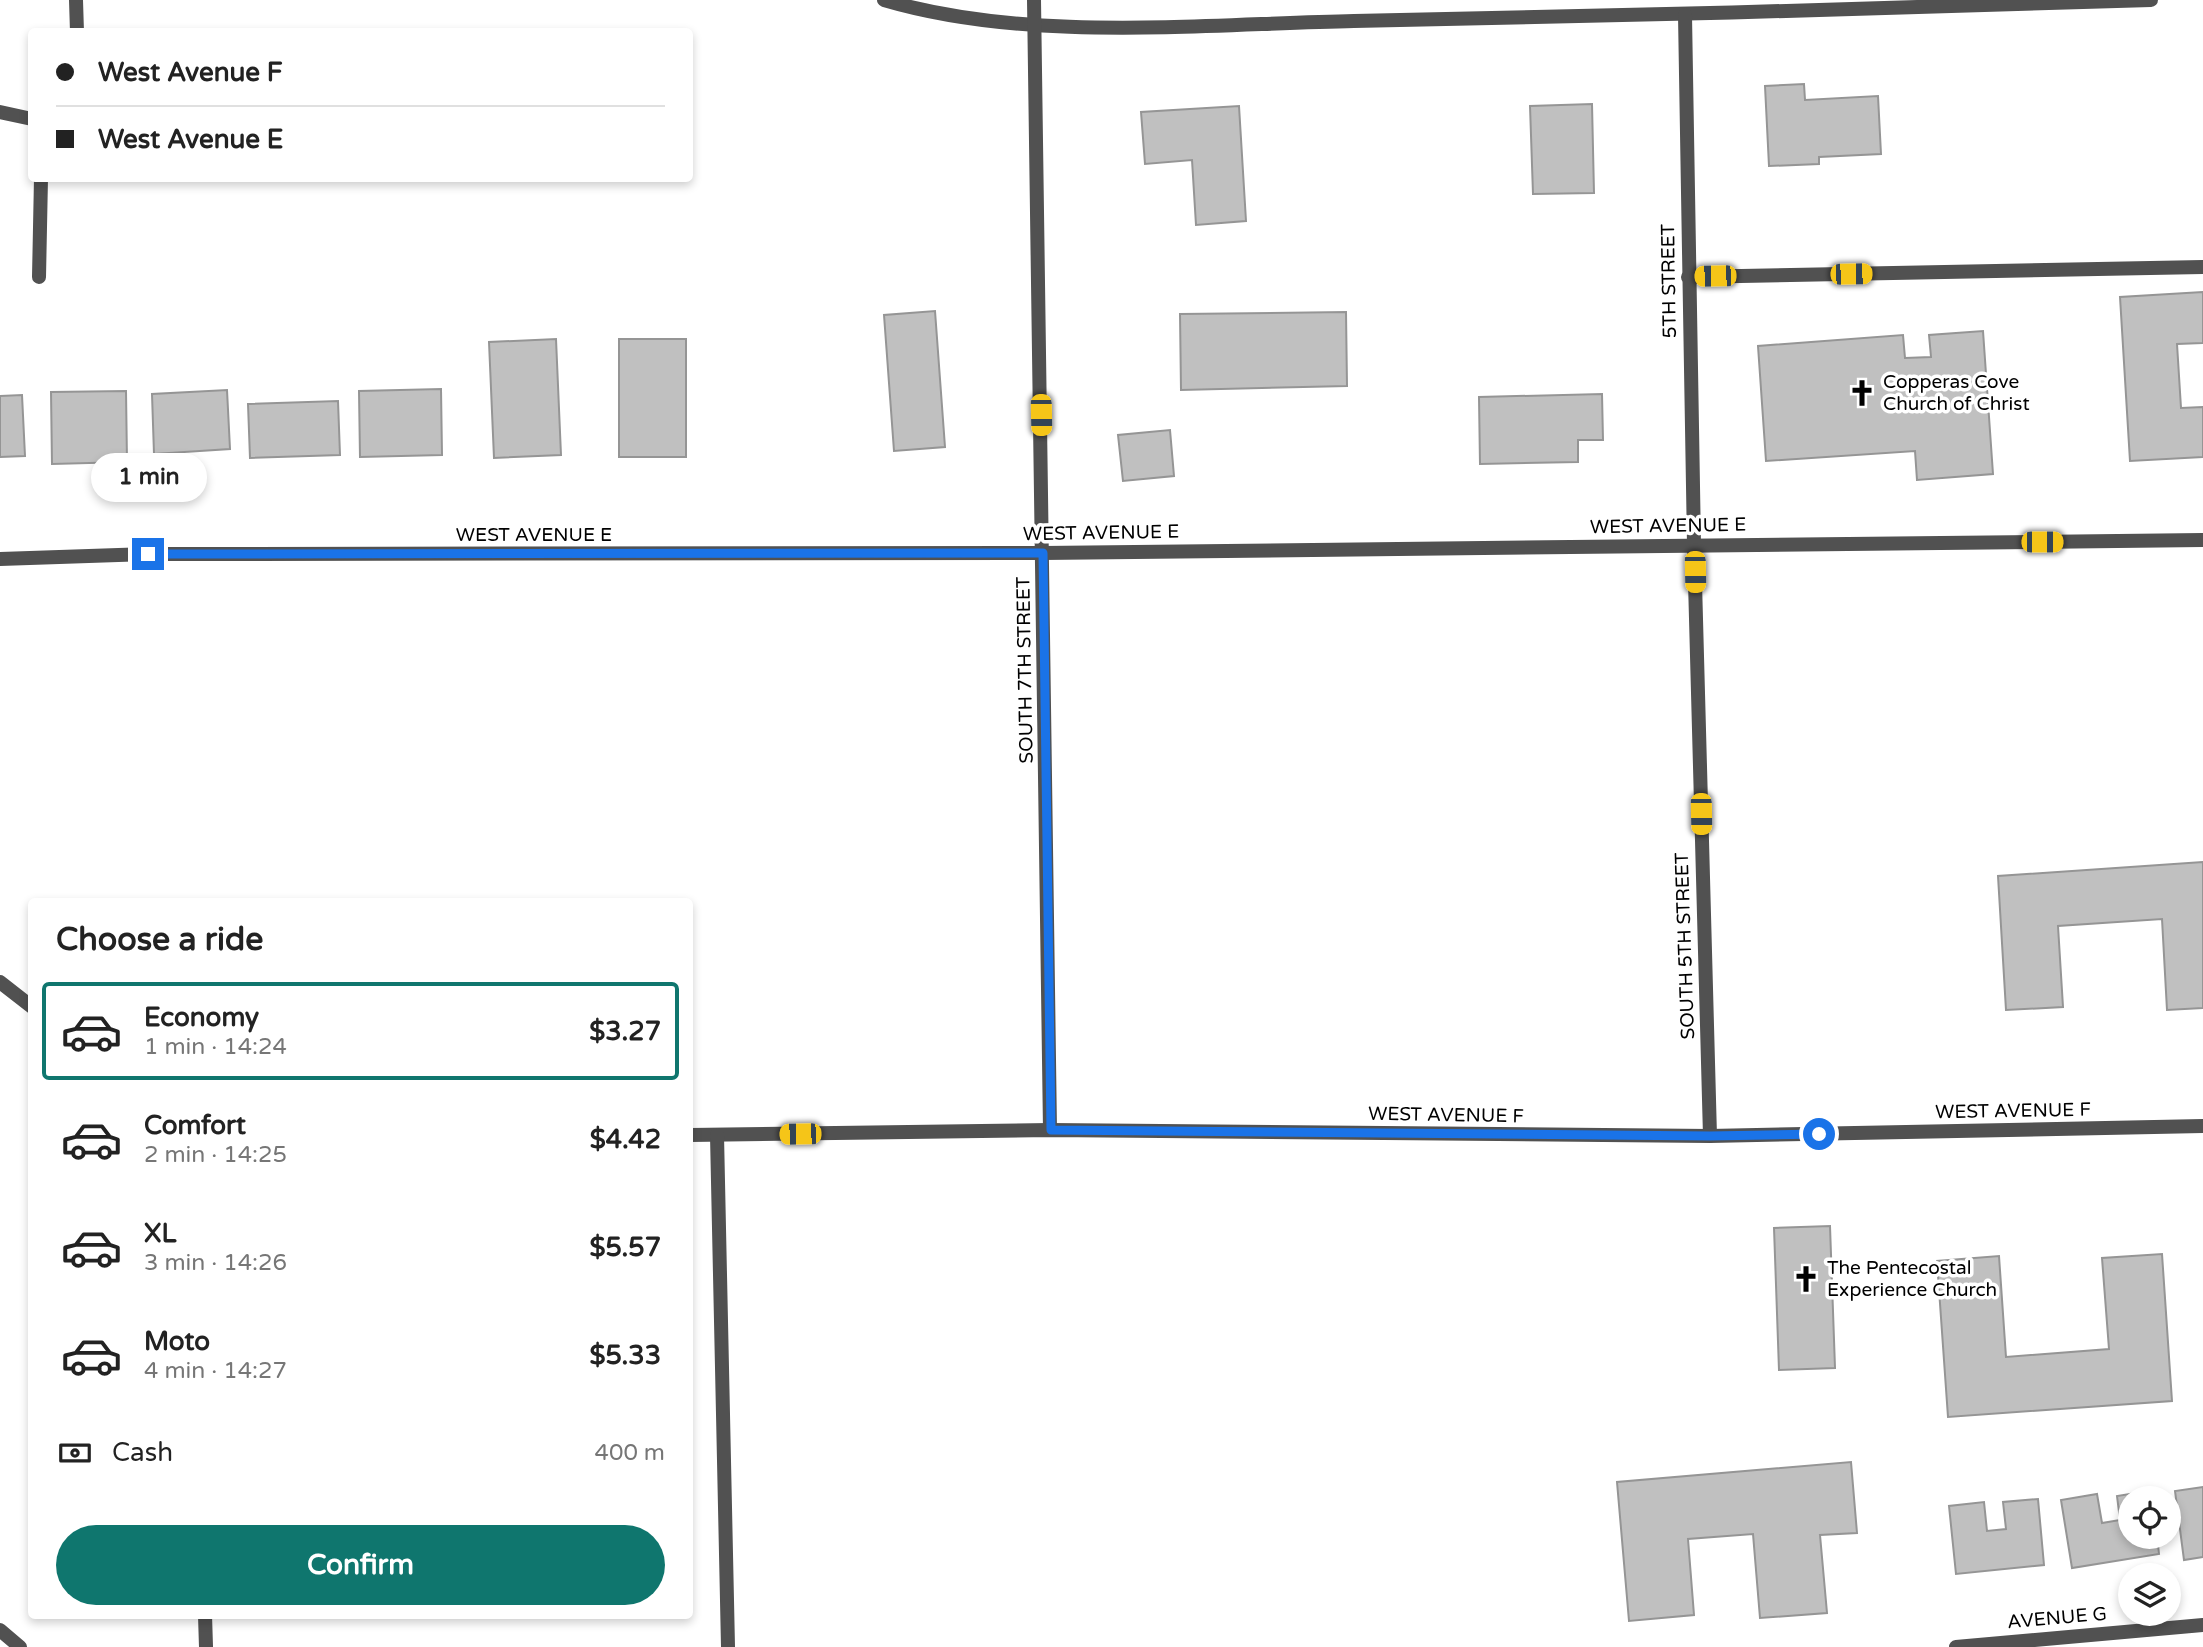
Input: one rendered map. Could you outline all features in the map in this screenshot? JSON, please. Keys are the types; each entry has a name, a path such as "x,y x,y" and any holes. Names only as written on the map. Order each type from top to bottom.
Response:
{"street":[{"path":"76,0 77,28"},
{"path":"884,0 909,7 1036,28 1685,15 2151,0"},
{"name":"SOUTH 7TH STREET","path":"1034,0 1051,1130"},
{"name":"5TH STREET","path":"1685,15 1694,545"},
{"path":"0,112 28,118"},
{"path":"39,277 41,182"},
{"path":"1688,277 2203,267"},
{"name":"WEST AVENUE E","path":"0,559 176,554 1043,553 2203,540"},
{"name":"SOUTH 5TH STREET","path":"1694,545 1710,1136"},
{"path":"0,982 28,1004"},
{"name":"WEST AVENUE F","path":"693,1135 1051,1130 1710,1136 2203,1126"},
{"path":"717,1135 728,1647"},
{"path":"205,1619 205,1647"},
{"name":"AVENUE G","path":"1959,1647 2203,1625"},
{"path":"0,1630 20,1647"}],"building":[{"path":"1804,84 1805,100 1878,96 1881,154 1819,157 1819,164 1769,166 1765,86"},
{"path":"1592,104 1594,193 1533,194 1530,106"},
{"path":"1239,106 1246,221 1196,225 1192,160 1145,164 1141,112"},
{"path":"2203,292 2203,343 2177,344 2181,408 2203,407 2203,457 2130,461 2120,297"},
{"path":"935,311 945,447 894,451 884,315"},
{"path":"1346,312 1347,386 1181,390 1180,314"},
{"path":"1983,331 1993,474 1917,480 1915,451 1766,461 1758,346 1903,335 1905,358 1931,357 1929,335"},
{"path":"556,339 561,455 494,458 489,342"},
{"path":"619,339 686,339 686,457 619,457"},
{"path":"441,389 442,455 360,457 359,391"},
{"path":"227,390 230,449 154,454 152,394"},
{"path":"126,391 127,462 52,464 51,392"},
{"path":"1602,394 1603,440 1578,440 1578,462 1480,464 1479,397"},
{"path":"22,395 25,456 0,457 0,396"},
{"path":"338,401 340,455 250,458 248,404"},
{"path":"1170,430 1174,476 1123,481 1118,435"},
{"path":"2203,862 2203,1008 2167,1010 2162,919 2058,926 2063,1007 2006,1010 1998,876"},
{"path":"1830,1226 1835,1368 1779,1370 1774,1228"},
{"path":"2162,1254 2172,1401 1948,1417 1937,1261 1999,1256 2006,1357 2109,1349 2102,1258"},
{"path":"1851,1462 1857,1533 1820,1535 1827,1613 1760,1618 1753,1534 1688,1539 1694,1615 1629,1621 1617,1482"},
{"path":"2203,1487 2203,1557 2184,1560 2181,1490"},
{"path":"2097,1494 2102,1523 2118,1520 2118,1549 2158,1549 2159,1554 2072,1568 2061,1500"},
{"path":"2038,1499 2044,1565 1956,1574 1949,1506 1984,1502 1987,1531 2006,1529 2003,1502"}],"place":[{"name":"Copperas Cove Church of Christ","path":"1862,393"},
{"name":"The Pentecostal Experience Church","path":"1806,1279"}],"route":[{"path":"148,554 1043,553 1051,1130 1710,1136 1819,1134"}]}
